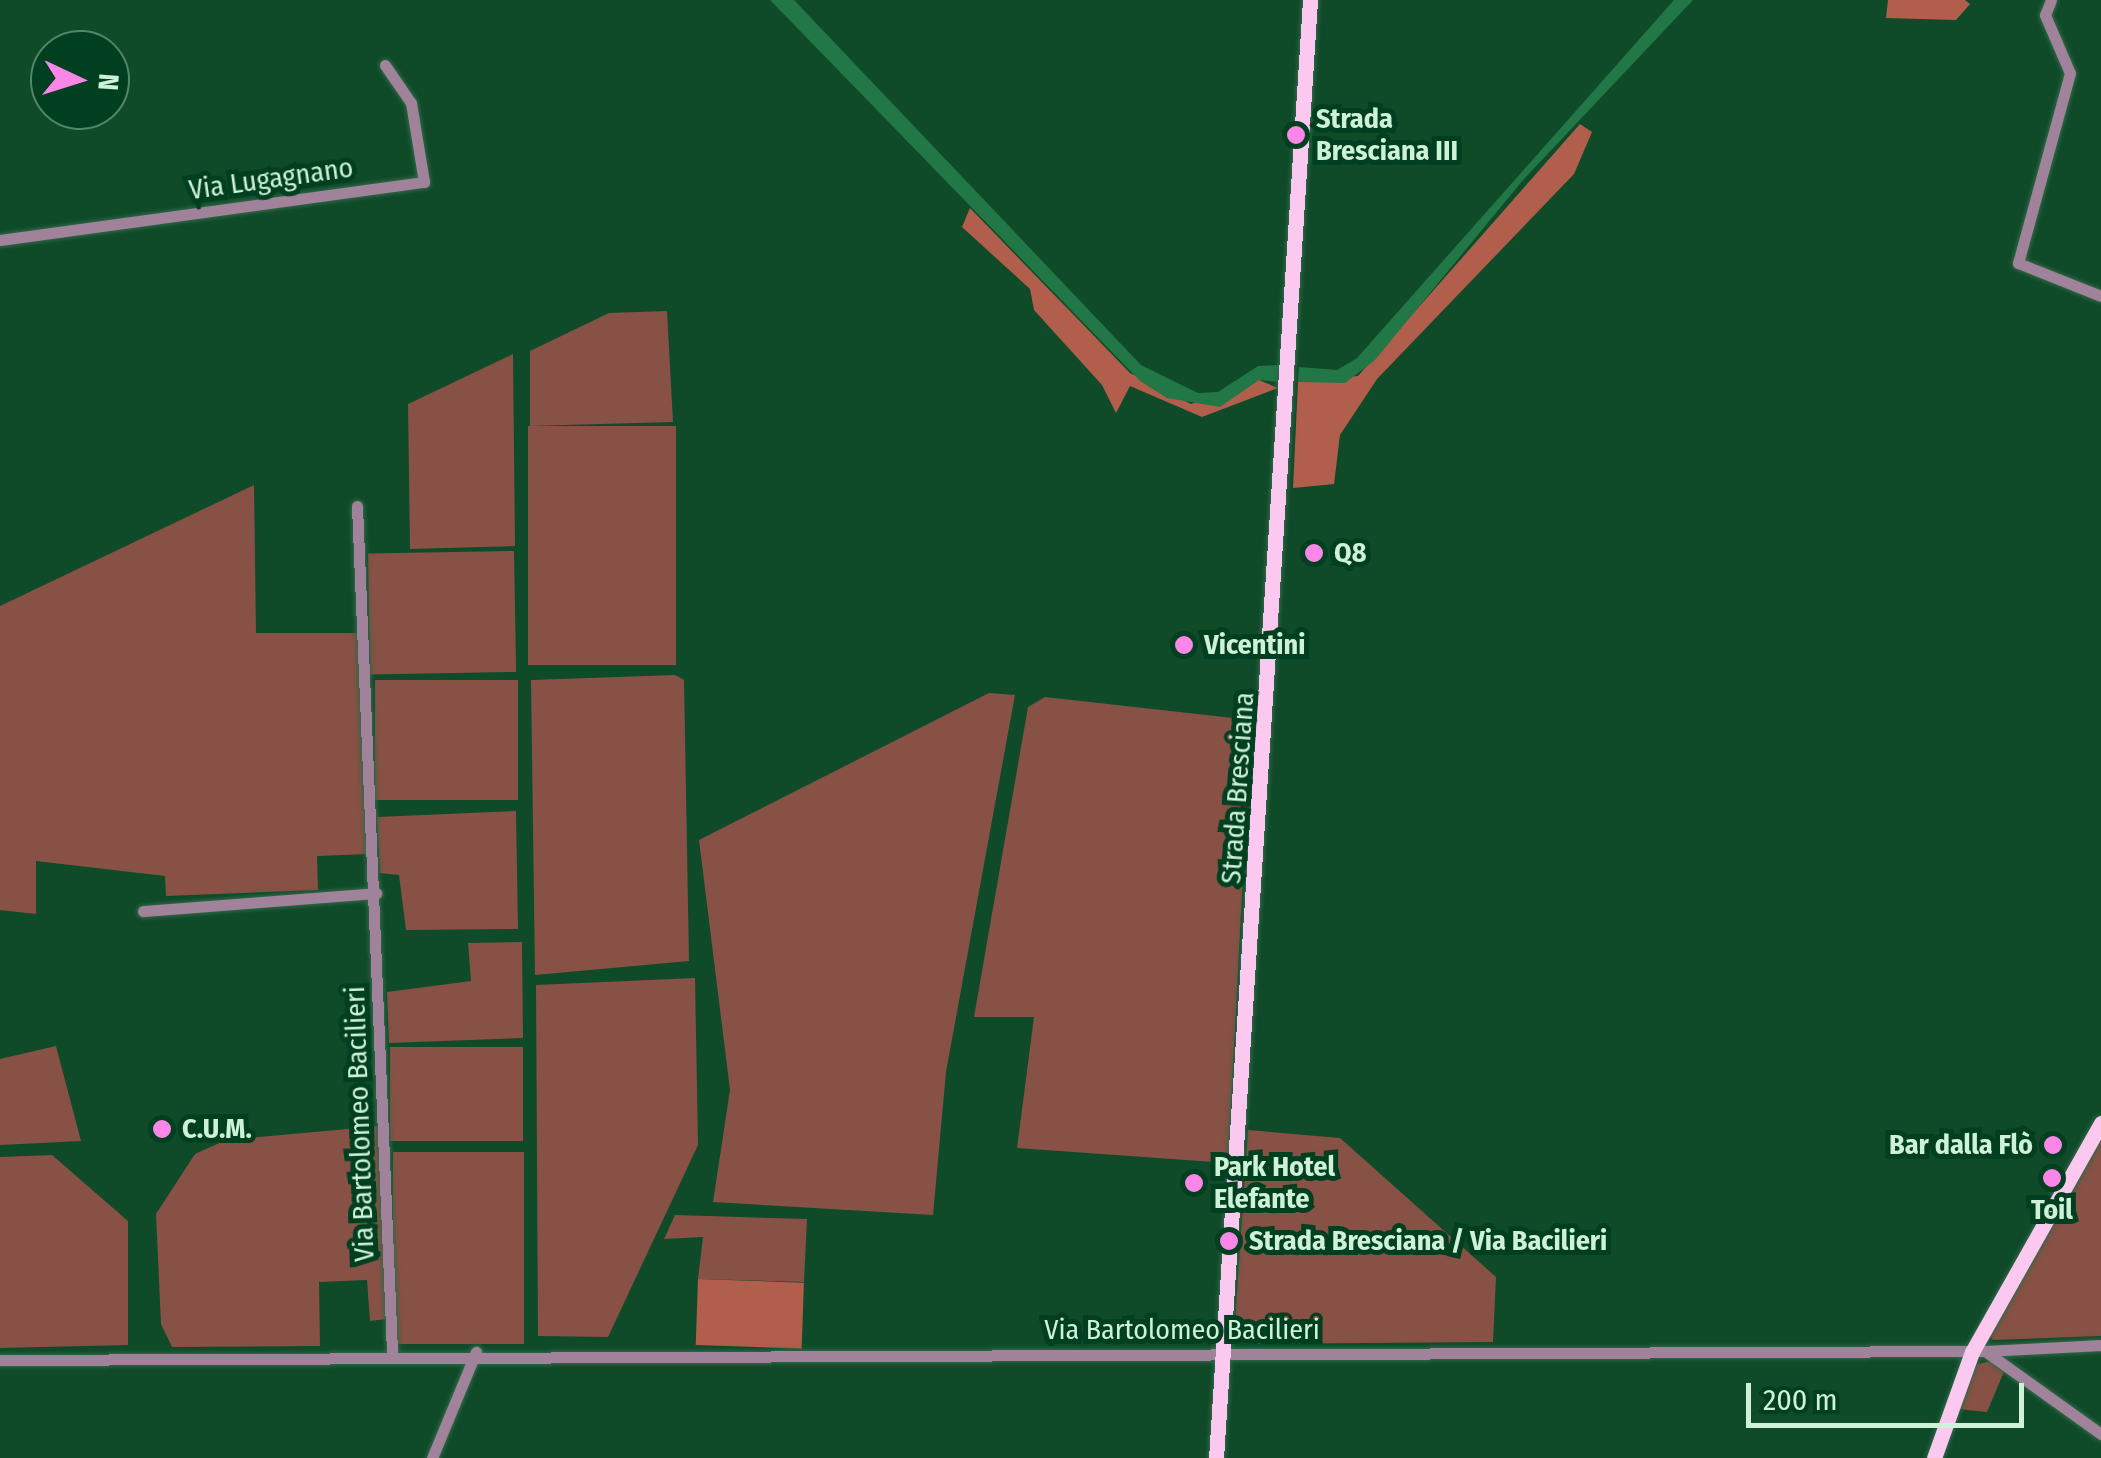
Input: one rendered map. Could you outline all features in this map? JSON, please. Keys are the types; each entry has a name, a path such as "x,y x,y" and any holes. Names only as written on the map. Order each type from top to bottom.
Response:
{"main road":[{"name":"Strada Bresciana","path":"1216,1458 1310,0"},
{"path":"1934,1458 1979,1351 2101,1123"}],"street":[{"path":"2051,0 2045,15 2070,72 2018,263 2101,296"},
{"name":"Via Lugagnano","path":"0,240 424,182 411,103 385,65"},
{"name":"Via Bartolomeo Bacilieri","path":"357,506 376,893 392,1353"},
{"path":"142,911 376,893"},
{"name":"Via Bartolomeo Bacilieri","path":"0,1360 476,1352 1224,1356 1979,1351 2101,1345"},
{"path":"1979,1351 2101,1434"},
{"path":"432,1458 476,1352"}],"shaded area":[{"path":"770,0 794,0 1141,365 1198,393 1218,392 1258,366 1279,365 1278,382 1259,380 1220,407 1167,398 1140,381"},
{"path":"1674,0 1693,0 1523,180 1375,360 1345,383 1298,382 1299,367 1337,370 1357,358"},
{"path":"1888,0 1965,0 1970,4 1956,20 1886,18"},
{"path":"1580,124 1592,132 1574,174 1377,379 1340,435 1334,484 1293,488 1298,382 1358,376"},
{"path":"970,208 1130,373 1191,404 1259,380 1278,388 1202,417 1130,386 1116,413 1102,385 1034,310 1030,289 962,227"},
{"path":"667,311 673,422 530,426 530,351 609,313"},
{"path":"513,354 515,546 410,549 408,404"},
{"path":"528,426 676,426 676,665 528,665"},
{"path":"254,485 256,633 360,633 369,854 317,856 318,890 166,896 165,876 36,861 36,914 0,910 0,606"},
{"path":"514,551 516,672 370,675 368,554"},
{"path":"675,675 684,680 689,961 535,975 531,680"},
{"path":"375,680 518,680 518,800 375,800"},
{"path":"989,693 1015,695 946,1072 933,1215 713,1202 730,1090 699,840"},
{"path":"1045,697 1251,720 1228,1163 1017,1148 1034,1017 974,1017 1028,707"},
{"path":"516,811 518,929 406,930 399,875 380,873 377,817"},
{"path":"522,942 523,1038 389,1043 387,992 471,981 468,943"},
{"path":"695,978 698,1145 608,1337 538,1336 536,985"},
{"path":"56,1046 81,1141 0,1145 0,1059"},
{"path":"390,1047 523,1047 523,1141 390,1141"},
{"path":"380,1126 386,1319 370,1321 367,1280 319,1282 320,1346 172,1347 161,1324 156,1214 195,1154 226,1140"},
{"path":"1248,1130 1340,1138 1496,1277 1493,1342 1245,1344 1235,1322"},
{"path":"2101,1136 2101,1336 1993,1340 1990,1336"},
{"path":"393,1152 524,1152 524,1344 393,1344"},
{"path":"52,1155 128,1221 128,1345 0,1348 0,1157"},
{"path":"675,1215 807,1219 804,1282 698,1279 703,1237 664,1239"},
{"path":"698,1279 804,1283 802,1349 696,1345"},
{"path":"1992,1361 2006,1367 1987,1412 1958,1409 1977,1364"}],"place":[{"name":"Strada Bresciana III","path":"1296,135"},
{"name":"Q8","path":"1314,553"},
{"name":"Vicentini","path":"1184,645"},
{"name":"C.U.M.","path":"162,1129"},
{"name":"Bar dalla Flò","path":"2053,1145"},
{"name":"Toil","path":"2052,1178"},
{"name":"Park Hotel Elefante","path":"1194,1183"},
{"name":"Strada Bresciana / Via Bacilieri","path":"1229,1241"}]}
